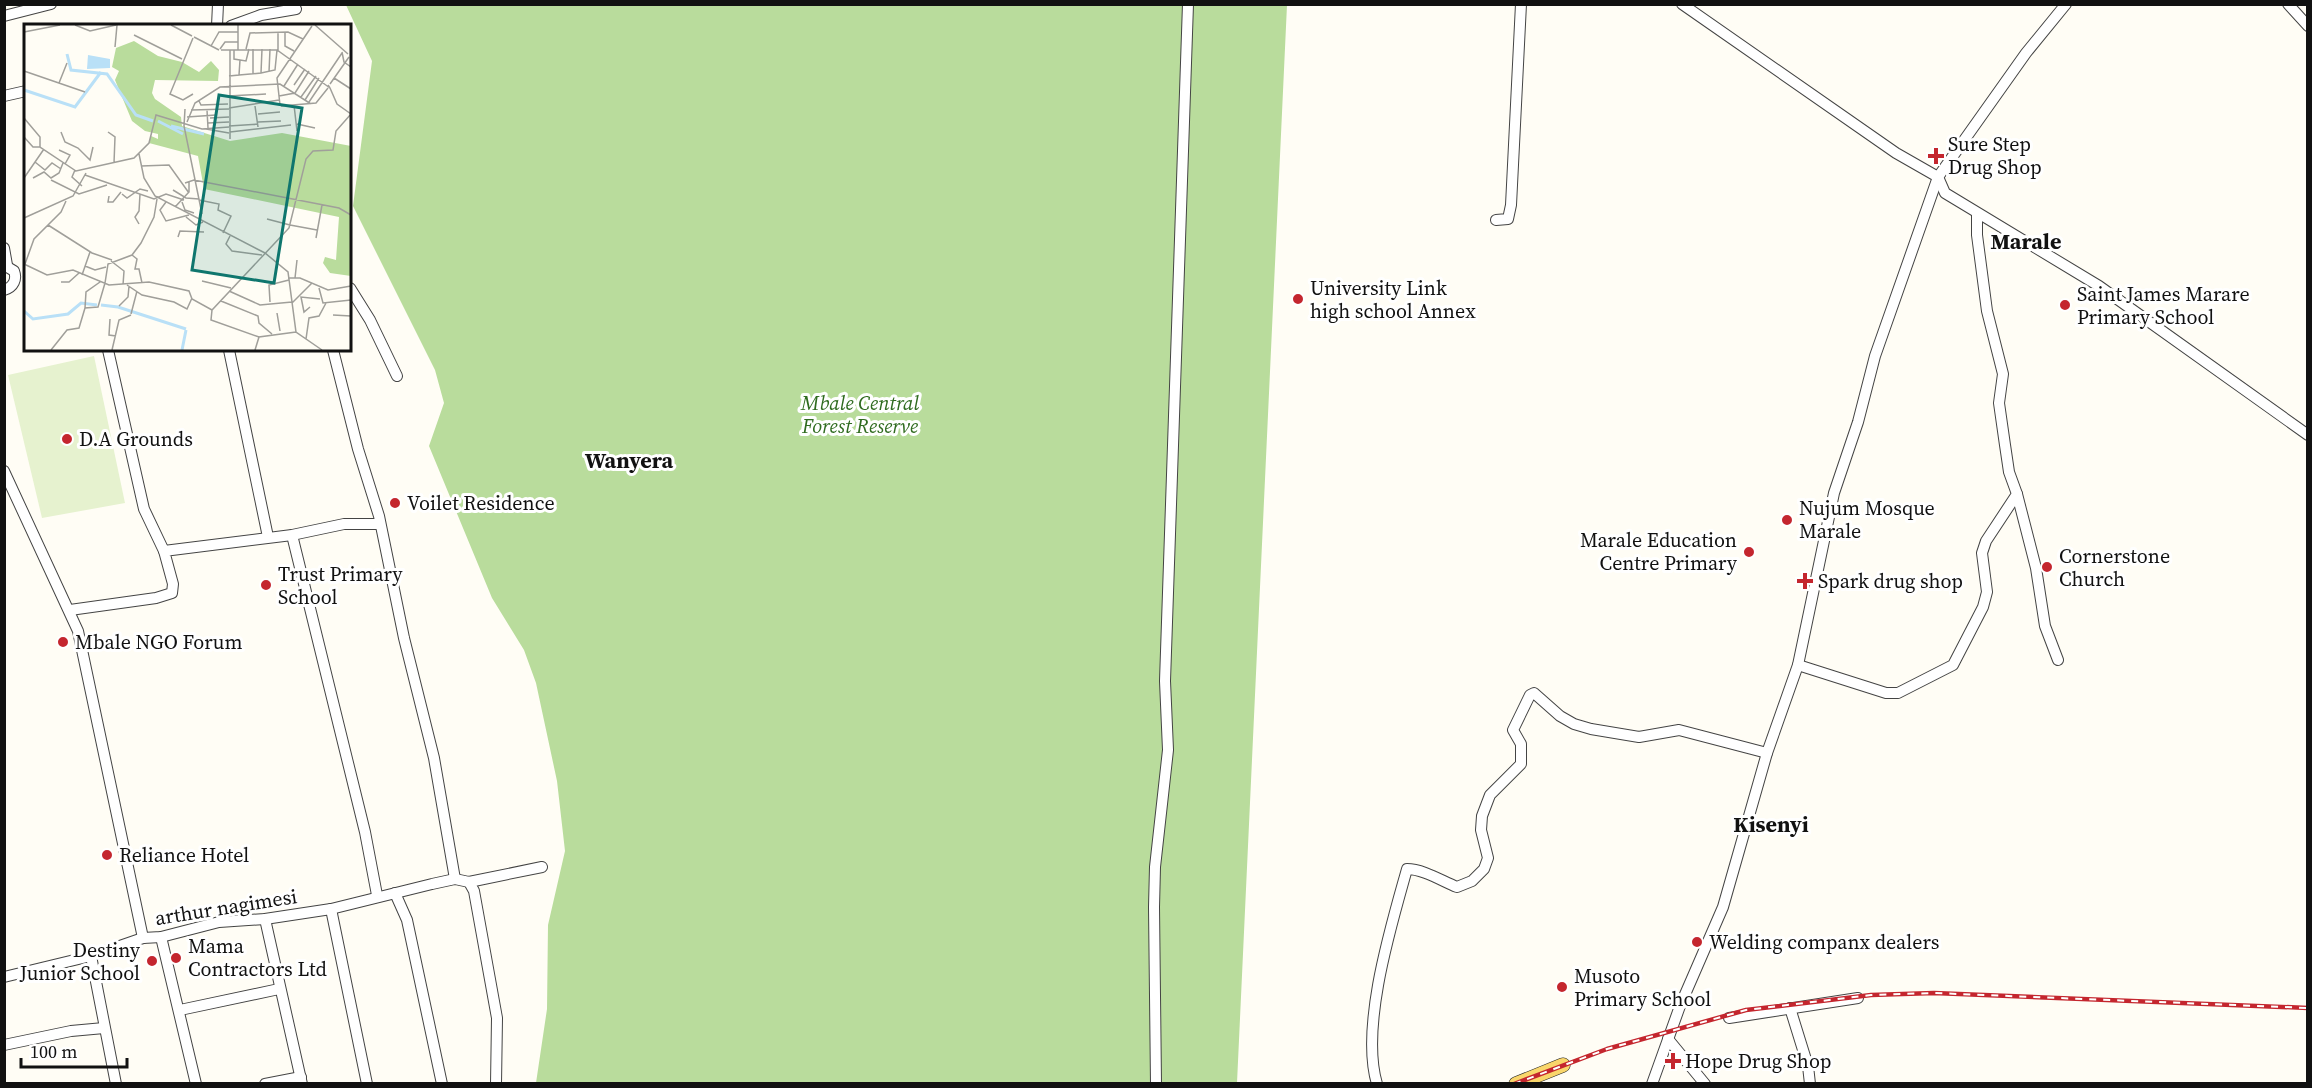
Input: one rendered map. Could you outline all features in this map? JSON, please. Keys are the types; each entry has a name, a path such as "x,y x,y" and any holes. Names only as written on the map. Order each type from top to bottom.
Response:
{"main road":[{"path":"1515,1083 1563,1065"}],"street":[{"path":"4,16 51,4"},
{"path":"217,24 218,4"},
{"path":"1156,1083 1155,867 1168,750 1165,681 1188,4"},
{"path":"1496,220 1508,219 1511,204 1521,4"},
{"path":"1682,4 1896,153 1938,177 1945,192 1977,214 2099,286 2307,435"},
{"path":"1652,1083 1687,988 1723,907 1767,753 1798,665 1834,493 1858,422 1875,356 1938,177 2026,53 2066,4"},
{"path":"2288,4 2307,26"},
{"path":"236,24 261,15 296,9"},
{"path":"4,96 24,91"},
{"path":"1977,214 1977,235 1987,311 2003,374 1999,403 2009,472 2036,568 2045,626 2058,660"},
{"path":"4,248 6,265 20,281 4,290"},
{"path":"351,290 370,320 398,376"},
{"path":"70,610 170,594 173,584 164,551 144,509 108,351"},
{"path":"229,351 268,537"},
{"path":"333,351 380,524 404,638 434,758 455,879 469,882 542,867"},
{"path":"4,471 70,610 84,651 143,938"},
{"path":"1798,665 1886,693 1898,693 1953,665 1985,600 1987,592 1982,553 1986,541 2017,494"},
{"path":"164,551 292,535 344,524 380,524"},
{"path":"292,535 370,854 377,895"},
{"path":"1377,1083 1372,1049 1374,1024 1385,957 1407,869 1419,869 1442,882 1457,887 1472,881 1484,869 1488,858 1481,830 1482,816 1490,795 1521,764 1521,744 1513,730 1530,694 1534,693 1553,711 1574,724 1591,729 1639,737 1679,730 1767,753"},
{"name":"arthur nagimesi","path":"4,977 91,956 143,938 161,937 219,922 265,919 331,909 377,895 455,879"},
{"path":"469,882 474,891 497,1018 496,1083"},
{"path":"395,893 407,920 442,1083"},
{"path":"331,909 367,1083"},
{"path":"265,919 301,1080 265,1083"},
{"path":"161,937 196,1083"},
{"path":"91,956 116,1083"},
{"path":"180,1010 279,989"},
{"path":"1729,1018 1858,998"},
{"path":"1790,1008 1808,1066 1810,1083"},
{"path":"4,1045 71,1031 104,1028"},
{"path":"1668,1039 1705,1083"}],"green space":[{"name":"Mbale Central Forest Reserve","path":"346,5 1287,5 1237,1083 536,1083 547,1009 548,925 565,851 557,781 536,683 524,650 492,598 429,446 444,403 435,370 353,206 372,61"},
{"name":"D.A Grounds","path":"94,356 125,503 42,518 8,375"}],"railway":[{"path":"1514,1084 1607,1049 1746,1010 1871,995 1934,993 2308,1008"}],"place":[{"name":"Sure Step Drug Shop","path":"1936,156"},
{"name":"University Link high school Annex","path":"1298,299"},
{"name":"Saint James Marare Primary School","path":"2065,305"},
{"name":"D.A Grounds","path":"67,439"},
{"name":"Voilet Residence","path":"395,503"},
{"name":"Nujum Mosque Marale","path":"1787,520"},
{"name":"Marale Education Centre Primary","path":"1749,552"},
{"name":"Cornerstone Church","path":"2047,567"},
{"name":"Spark drug shop","path":"1805,581"},
{"name":"Trust Primary School","path":"266,585"},
{"name":"Mbale NGO Forum","path":"63,642"},
{"name":"Reliance Hotel","path":"107,855"},
{"name":"Welding companx dealers","path":"1697,942"},
{"name":"Mama Contractors Ltd","path":"176,958"},
{"name":"Destiny Junior School","path":"152,961"},
{"name":"Musoto Primary School","path":"1562,987"},
{"name":"Hope Drug Shop","path":"1673,1061"}],"district":[{"name":"Marale","path":"2026,241"},
{"name":"Wanyera","path":"629,460"},
{"name":"Kisenyi","path":"1771,824"}]}
